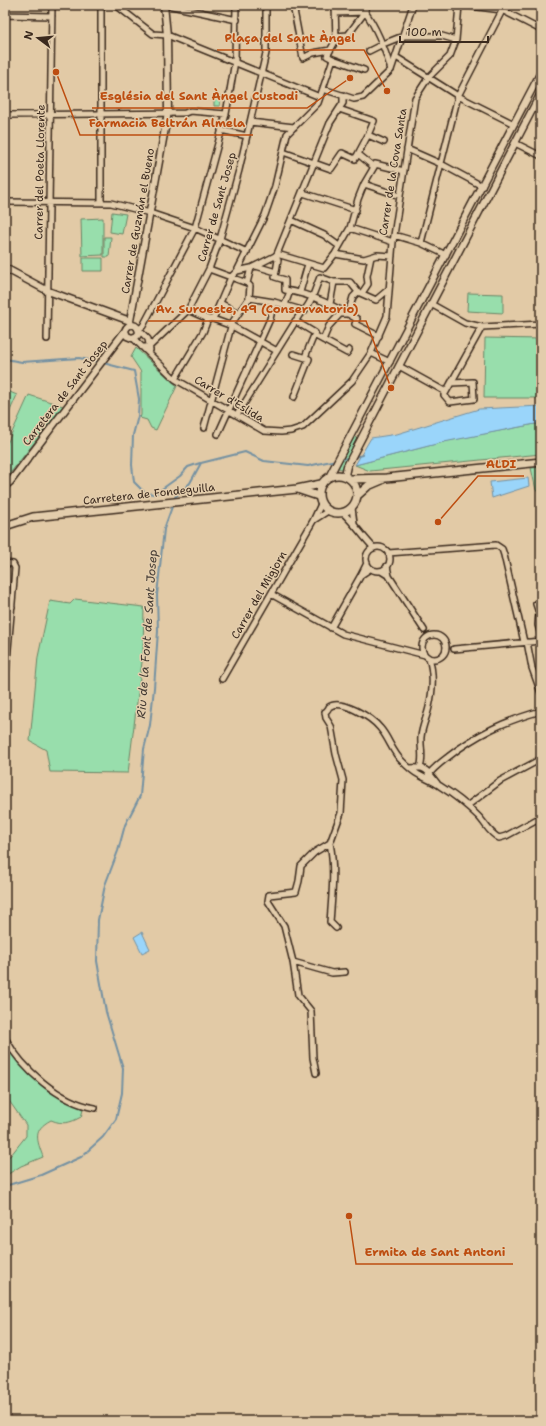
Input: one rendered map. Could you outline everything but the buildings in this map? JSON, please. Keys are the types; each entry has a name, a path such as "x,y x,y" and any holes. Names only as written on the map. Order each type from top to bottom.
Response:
{"main road":[{"path":"386,478 368,486 358,495 352,508 343,513 336,514 328,511 321,504 318,496 321,484 332,472 348,477 386,478 541,462"},
{"path":"348,477 356,486 358,495"},
{"name":"Carretera de Fondeguilla","path":"5,526 33,517 297,489 321,484"},
{"name":"Carretera de Fondeguilla","path":"297,489 318,496"}],"street":[{"path":"5,5 5,20"},
{"name":"Carrer del Poeta Llorente","path":"47,339 52,5"},
{"path":"101,5 101,203"},
{"path":"116,5 154,34 167,35 320,97"},
{"path":"166,5 236,20"},
{"name":"Carrer de Guzmán el Bueno","path":"130,323 168,112 166,5"},
{"path":"130,323 125,331 127,336 133,338 138,335 139,330 143,326 195,228 226,114 235,62 236,5"},
{"name":"Carrer de Sant Josep","path":"149,347 188,310 209,269 220,240 247,136 266,53 266,5"},
{"path":"293,5 303,58 313,53 330,50"},
{"path":"335,5 336,40 327,56 333,60 364,70"},
{"path":"336,36 348,35 365,12 366,5"},
{"path":"323,89 354,99 363,97 372,89 391,70 413,5"},
{"path":"460,5 503,8 541,30"},
{"name":"Carrer de la Cova Santa","path":"371,353 387,316 393,242 415,98 428,78 450,56 456,40 460,5"},
{"path":"421,243 458,96 503,8"},
{"path":"336,13 365,12"},
{"path":"365,12 383,44 391,70"},
{"path":"5,15 52,16"},
{"path":"369,51 403,36 442,36 456,40"},
{"path":"396,57 458,96 522,129"},
{"path":"175,379 220,303 231,277 237,271 266,214 275,186 287,134 318,103 333,60"},
{"path":"332,472 541,72"},
{"path":"348,477 347,466 541,93"},
{"path":"237,271 254,267 276,255 303,193 330,123 343,103 343,96"},
{"path":"283,152 331,169 342,153 355,159 374,121 339,109"},
{"path":"5,115 190,111 226,114"},
{"path":"250,122 294,127"},
{"path":"222,130 247,136"},
{"path":"368,135 384,142"},
{"path":"515,144 541,156"},
{"path":"407,149 441,164 490,190"},
{"path":"358,154 374,166 404,171"},
{"path":"276,255 324,268 335,254 350,228 358,199 374,166"},
{"path":"364,184 400,196"},
{"path":"303,193 356,210"},
{"path":"5,202 111,203 150,213 195,228 246,252"},
{"path":"291,220 324,235 339,246"},
{"path":"350,228 393,242"},
{"path":"394,235 421,243 454,260"},
{"path":"335,254 364,259 377,255 392,256"},
{"path":"276,255 278,260 276,275"},
{"path":"348,314 353,297 368,284 367,276 371,257"},
{"path":"300,292 308,264"},
{"path":"254,267 285,280 286,290 300,292 330,304 357,319 356,324 379,336"},
{"path":"247,283 254,267"},
{"path":"5,268 48,291 136,326 148,340 150,355"},
{"path":"204,428 232,323 249,298 250,286 247,283 209,269"},
{"path":"237,415 295,321 304,311 320,277 334,282 350,282 360,292 376,300 389,289"},
{"path":"330,304 334,282"},
{"path":"285,305 290,290"},
{"path":"249,298 274,302 304,311"},
{"path":"422,300 465,323 482,327 541,324"},
{"path":"218,434 270,319 274,302"},
{"path":"220,303 238,313"},
{"path":"188,310 232,326 277,351"},
{"path":"323,340 329,326 340,314 348,314"},
{"path":"295,321 315,333 314,335 347,353 349,350"},
{"path":"451,383 473,382 474,399 450,402 444,395 482,327"},
{"name":"Carretera de Sant Josep","path":"7,482 125,331"},
{"path":"294,397 314,335"},
{"name":"Carrer d'Eslida","path":"133,338 175,379 264,431 286,432 303,427 352,381 371,353"},
{"path":"141,346 149,347"},
{"path":"371,353 399,366 446,392"},
{"path":"293,354 307,358"},
{"name":"Carrer del Migjorn","path":"222,679 313,521 321,504"},
{"path":"352,508 354,523"},
{"name":"Carrer del Migjorn","path":"313,521 328,511"},
{"path":"343,513 354,523 365,540 369,552"},
{"path":"365,540 374,548"},
{"path":"389,556 400,553 488,545 496,545 502,549 532,668 541,693"},
{"path":"331,628 361,575 367,563 367,555 369,552 374,548 380,548 389,556"},
{"path":"389,556 387,566 389,576 424,630 426,638"},
{"path":"5,563 13,564 15,568 5,684"},
{"path":"367,563 370,568 381,571 389,576"},
{"path":"381,571 387,566"},
{"path":"361,575 370,568"},
{"path":"271,594 331,628 350,636 437,658"},
{"path":"541,602 536,604 539,613 538,625 541,635"},
{"path":"5,606 12,607"},
{"path":"424,630 432,635 439,636 445,644 454,649"},
{"path":"432,635 426,638 422,648 433,670"},
{"path":"444,652 454,649 541,641"},
{"path":"445,644 444,652 437,658 433,670 429,707 422,731 420,744 424,771 439,785 467,806 479,817 493,835 499,838 506,836 541,817"},
{"path":"411,652 422,648"},
{"path":"336,928 330,922 332,853 330,843 341,813 343,780 331,726 326,718 325,712 329,707 334,705 341,706 362,713 373,720 382,729 392,750 401,760 412,770 424,771 484,733 507,722 541,711"},
{"path":"467,806 500,781 541,759"},
{"path":"316,1072 313,1058 311,1011 298,995 293,962 284,926 273,912 268,901 269,895 296,892 301,866 315,852 330,843"},
{"path":"293,962 332,973 345,972"},
{"path":"5,1038 10,1048 26,1067 46,1084 70,1100 95,1108"}],"green space":[{"path":"214,95 221,96 220,106 214,106"},
{"path":"112,212 126,214 122,234 110,232"},
{"path":"103,218 103,255 82,256 81,219"},
{"path":"104,237 111,237 109,257 104,257"},
{"path":"83,258 103,258 103,271 83,271"},
{"path":"468,293 503,294 503,313 467,311"},
{"path":"485,338 541,339 541,398 484,398"},
{"path":"136,348 177,386 156,430 151,428 147,420 140,418 141,372 131,357"},
{"path":"5,390 17,395 5,422"},
{"path":"29,395 63,406 8,476 5,475 5,448"},
{"path":"541,424 541,454 370,471 355,465 447,441"},
{"path":"354,437 358,439 342,469 338,468"},
{"path":"541,467 541,496 536,490 531,468"},
{"path":"75,599 144,607 143,654 128,773 50,772 46,750 30,741 38,657 50,601 70,604"},
{"path":"5,1046 25,1070 46,1088 67,1102 82,1108 83,1110 81,1117 73,1121 63,1123 51,1120 45,1124 41,1128 38,1136 43,1157 21,1166 5,1176 5,1159 11,1155 26,1136 26,1125 5,1095"}],"water":[{"path":"541,406 541,424 444,442 355,465 371,438 397,434 479,409"},
{"path":"528,478 529,486 492,498 490,482"},
{"path":"142,932 150,949 142,953 134,937"}],"waterway":[{"path":"5,359 22,362 79,358 99,362"},
{"path":"103,363 134,371 139,399 138,416 133,435 132,465 134,482 145,493 155,494 180,476 188,467 200,463"},
{"name":"Riu de la Font de Sant Josep","path":"174,500 175,497 190,483 201,463 245,452 264,461 308,466 336,460"},
{"name":"Riu de la Font de Sant Josep","path":"354,457 363,455"},
{"name":"Riu de la Font de Sant Josep","path":"340,459 350,458"},
{"name":"Riu de la Font de Sant Josep","path":"5,1186 41,1175 81,1157 103,1137 116,1119 122,1093 123,1068 106,1012 97,961 98,920 105,885 118,851 125,825 140,796 144,749 150,725 154,688 158,631 157,595 164,529 173,504"}],"place":[{"name":"Farmacia Beltrán Almela","path":"56,72"},
{"name":"Església del Sant Àngel Custodi","path":"350,78"},
{"name":"Plaça del Sant Àngel","path":"387,91"},
{"name":"Av. Suroeste, 49 (Conservatorio)","path":"391,388"},
{"name":"ALDI","path":"438,522"},
{"name":"Ermita de Sant Antoni","path":"349,1216"}]}
